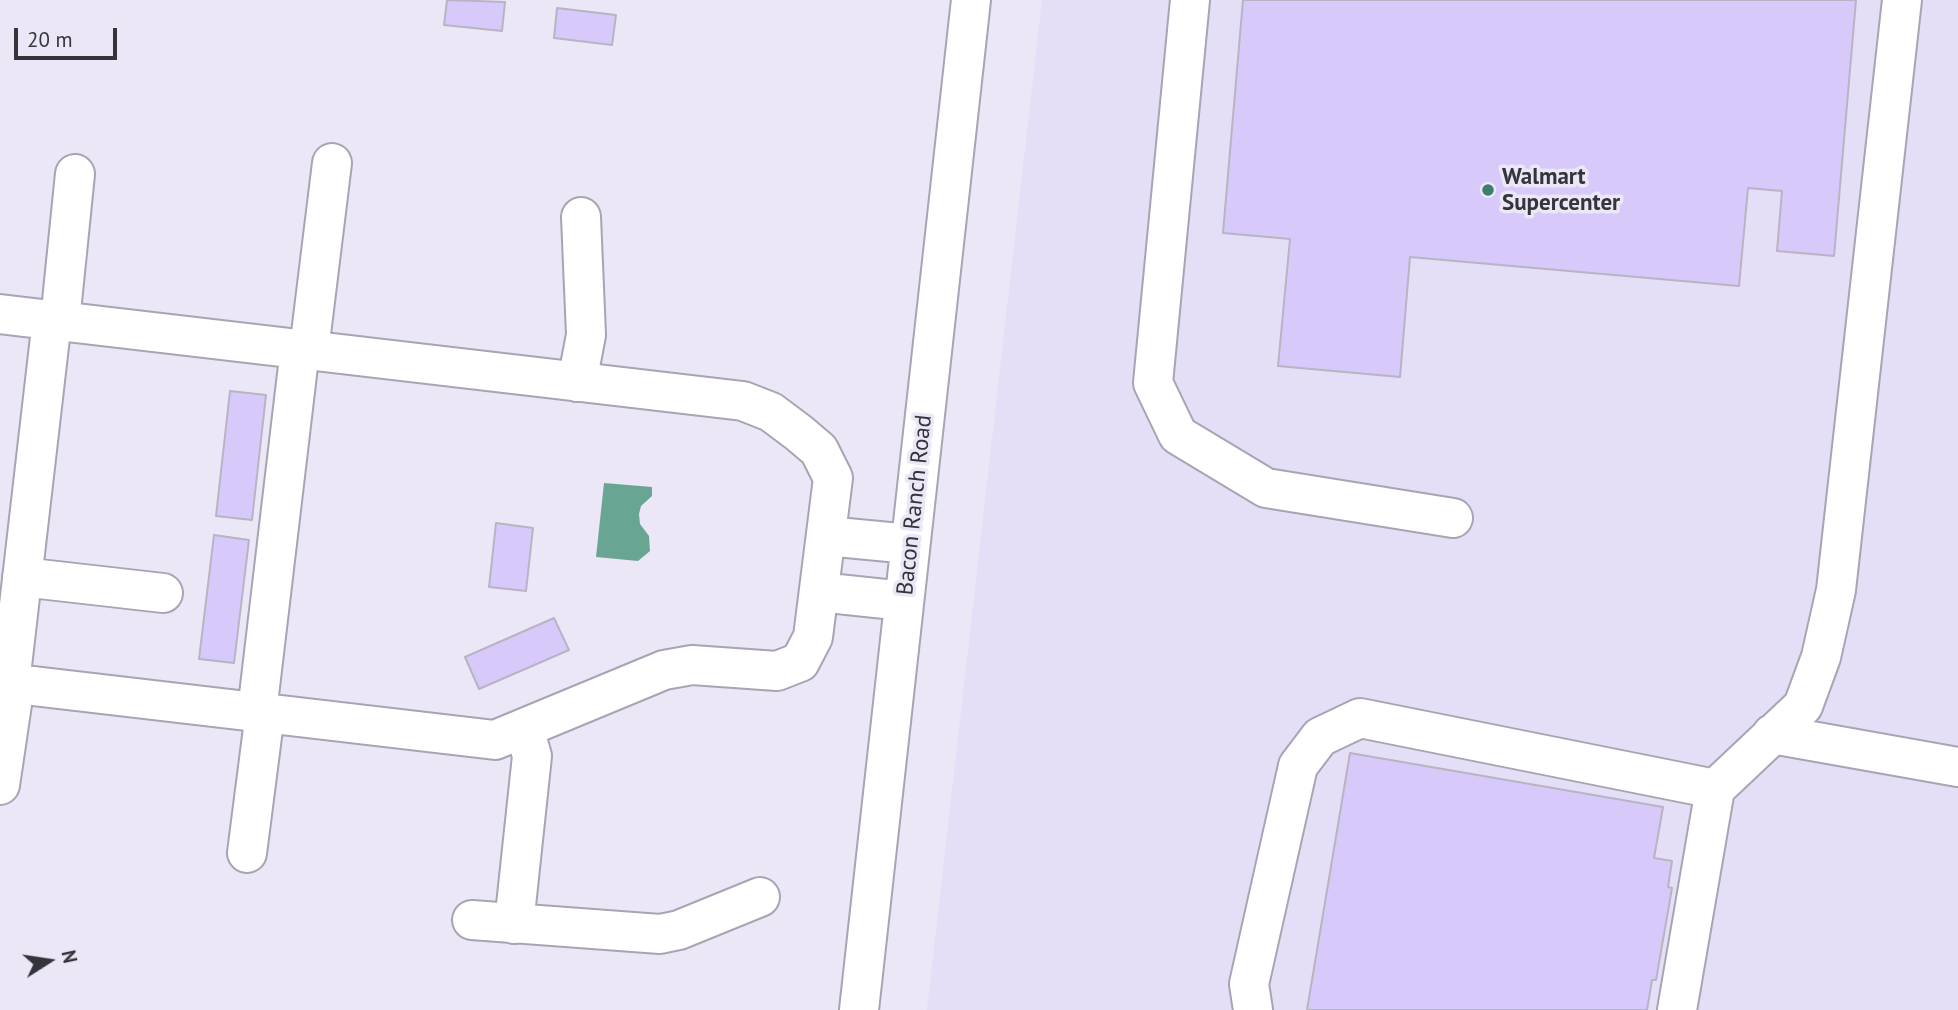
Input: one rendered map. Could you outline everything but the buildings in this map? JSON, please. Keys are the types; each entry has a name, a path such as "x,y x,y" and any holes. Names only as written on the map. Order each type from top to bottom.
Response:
{"street":[{"name":"Bacon Ranch Road","path":"859,1010 971,0"},
{"path":"1191,0 1153,383 1178,435 1266,488 1453,518"},
{"path":"1677,1010 1715,789 1802,706 1821,657 1836,590 1902,0"},
{"path":"247,853 304,349 332,163"},
{"path":"0,785 8,683 75,174"},
{"path":"577,382 586,335 581,217"},
{"path":"0,314 743,401 771,412 819,450 834,478 813,637 800,662 777,671 692,666 664,670 495,740 8,683"},
{"path":"826,536 910,544"},
{"path":"22,577 163,593"},
{"path":"819,592 904,601"},
{"path":"1253,1010 1249,984 1298,766 1320,737 1360,719 1715,789"},
{"path":"514,924 532,757 524,728"},
{"path":"1772,734 1958,767"},
{"path":"472,920 660,934 679,930 760,897"}],"shaded area":[{"path":"1042,0 1958,0 1958,1010 927,1010"},
{"path":"604,483 652,487 652,496 641,506 639,514 640,524 649,536 650,551 638,561 596,557"}],"place":[{"name":"Walmart Supercenter","path":"1488,190"}]}
